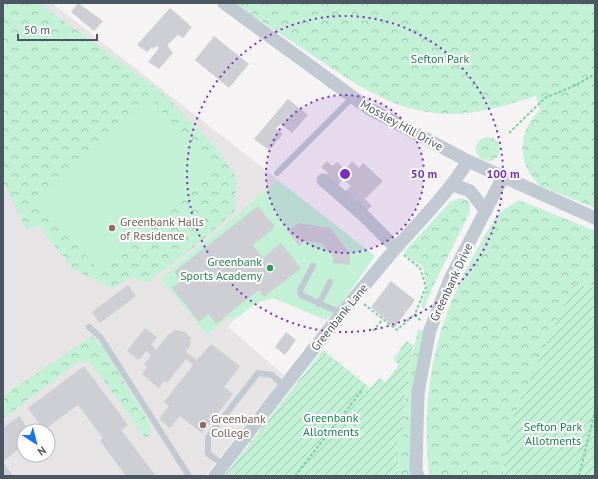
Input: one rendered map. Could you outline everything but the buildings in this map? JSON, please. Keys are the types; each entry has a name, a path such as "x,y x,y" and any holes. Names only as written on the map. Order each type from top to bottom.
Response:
{"street":[{"name":"Mossley Hill Drive","path":"224,3 368,108 468,161 595,218"},
{"name":"Greenbank Lane","path":"215,476 394,245 453,185 468,161"},
{"name":"Greenbank Drive","path":"418,476 416,470 418,392 430,330 450,278 503,177"},
{"path":"323,180 394,245"},
{"path":"453,185 470,191 486,211"}],"lane":[{"path":"277,173 353,97"},
{"path":"313,266 300,290 301,295 342,313"},
{"path":"319,304 330,282"},
{"path":"89,327 102,338 189,476"},
{"path":"224,465 208,454 208,437 258,373 272,375 284,386"}],"path":[{"path":"509,133 544,98 574,86 595,74"},
{"path":"355,296 397,330 415,314 426,287 420,268 394,245"},
{"path":"415,314 430,330"},
{"path":"372,331 383,319"},
{"path":"295,476 363,389"},
{"path":"579,476 595,411"}],"shaded area":[{"name":"Greenbank Halls of Residence","path":"3,3 52,3 278,180 160,279 207,335 230,315 234,320 228,327 284,375 205,476 3,476"}],"green space":[{"path":"3,3 39,3 164,94 216,148 236,177 235,211 199,243 147,283 131,277 113,288 74,270 38,225 27,230 3,183"},
{"name":"Sefton Park","path":"233,3 595,3 595,208 541,186 533,178 527,168 522,148 527,128 532,118 540,110 536,96 487,110 448,114 435,113 402,106 386,100 343,76"},
{"path":"150,98 214,171 100,271 37,199"},
{"path":"488,137 493,138 499,144 499,154 493,160 488,161 483,160 477,154 476,149 477,144 483,138"},
{"name":"Greenbank Sports Academy","path":"278,180 375,256 336,311 326,320 273,298 255,304 234,320 230,316 207,335 160,279"},
{"path":"460,198 469,203 470,212 433,286 424,309 421,307 427,287 423,267 403,253 450,202"},
{"path":"519,200 595,231 595,288 574,284 507,439 503,476 429,476 427,452 428,404 430,380 440,334 461,280 494,219 502,211"},
{"name":"Sefton Park Allotments","path":"574,284 595,288 595,476 503,476 507,439 515,412"},
{"path":"418,330 430,330 418,476 399,476 397,437 403,436 406,384"},
{"path":"92,336 102,346 149,423 151,432 146,439 92,365 81,360 3,418 3,396"},
{"name":"Greenbank Allotments","path":"407,341 413,345 405,392 403,437 397,437 399,476 224,476 323,350 370,388 379,378 385,382 399,365 393,359"}],"place":[{"name":"Greenbank Halls of Residence","path":"112,228"},
{"name":"Greenbank Sports Academy","path":"270,268"},
{"name":"Greenbank College","path":"203,425"}]}
